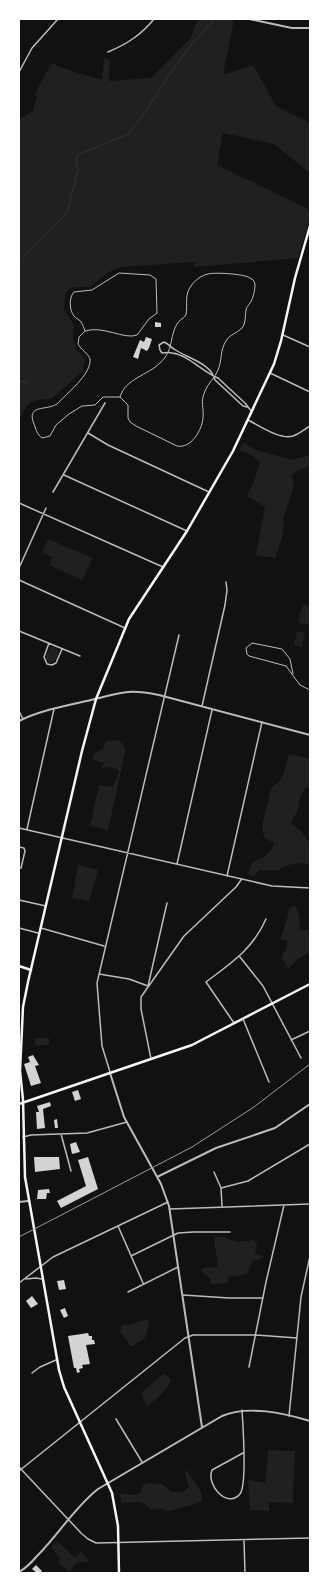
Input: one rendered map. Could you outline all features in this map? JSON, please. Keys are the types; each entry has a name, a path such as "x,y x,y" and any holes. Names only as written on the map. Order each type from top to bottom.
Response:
{"main road":[{"path":"119,1573 116,1511 108,1483 64,1387 57,1360 28,1201 25,1177 23,1103 20,1071 21,1018 61,837 96,699 125,628 209,492 248,420 270,373 283,335 295,278 310,226"},
{"path":"19,966 31,970"},
{"path":"19,1104 192,1045 310,984"},
{"path":"19,1115 23,1124"}],"street":[{"path":"19,72 20,67 37,41 58,19"},
{"path":"108,52 138,36 154,19"},
{"path":"249,19 292,28 310,28"},
{"path":"283,335 310,347"},
{"path":"214,377 185,358 172,353 161,352 159,345 164,342 200,363 214,377 215,380 243,406 247,407 252,412"},
{"path":"270,373 310,392"},
{"path":"53,492 105,403"},
{"path":"248,420 276,434 287,437 300,433 310,426"},
{"path":"88,433 108,445 209,492"},
{"path":"64,475 186,531"},
{"path":"19,503 163,567"},
{"path":"19,568 46,508"},
{"path":"19,580 125,628"},
{"path":"202,706 225,605 227,590 226,582"},
{"path":"19,631 80,656"},
{"path":"179,635 97,983 100,1033 102,1046 110,1073 127,1122 157,1177 170,1208 202,1427"},
{"path":"49,643 44,657 47,664 52,665 56,663 62,648"},
{"path":"19,721 54,709 129,692 152,693 310,735"},
{"path":"27,829 54,709"},
{"path":"177,864 212,709"},
{"path":"19,711 23,719"},
{"path":"227,876 262,722"},
{"path":"19,828 241,880 272,886 310,888"},
{"path":"19,847 25,850 22,866 19,868"},
{"path":"151,1059 140,1000 148,986 184,936 236,887 241,880"},
{"path":"19,900 46,906"},
{"path":"148,986 167,903"},
{"path":"234,1023 206,982 240,957 262,930 266,919"},
{"path":"19,928 40,933"},
{"path":"41,928 105,946"},
{"path":"240,957 260,982 301,1058"},
{"path":"99,974 129,979 148,986"},
{"path":"243,1019 268,1082"},
{"path":"291,1040 310,1030"},
{"path":"157,1177 216,1148 274,1128 310,1104"},
{"path":"23,1137 31,1135 87,1133 127,1122"},
{"path":"61,1134 71,1171"},
{"path":"221,1188 248,1181 310,1144"},
{"path":"214,1172 221,1188 222,1206"},
{"path":"19,1202 28,1201"},
{"path":"19,1284 53,1257 168,1202"},
{"path":"170,1208 310,1204"},
{"path":"248,1367 284,1205"},
{"path":"118,1226 143,1283"},
{"path":"131,1256 174,1234 193,1232 230,1232"},
{"path":"289,1416 301,1297 310,1256"},
{"path":"128,1292 143,1283 179,1266"},
{"path":"24,1280 36,1278 42,1279"},
{"path":"183,1295 229,1298 264,1298"},
{"path":"20,1470 188,1336 256,1335 298,1338"},
{"path":"32,1373 46,1364 57,1360"},
{"path":"242,1410 243,1453 242,1490 238,1496 234,1498 224,1498 214,1487 210,1479 210,1473 214,1468 243,1453"},
{"path":"19,1572 24,1572 93,1493 142,1462 222,1416 242,1410 289,1416 310,1421"},
{"path":"116,1419 142,1462"},
{"path":"19,1467 20,1470 92,1542 118,1543 310,1538"},
{"path":"244,1540 245,1573"}],"lane":[{"path":"85,331 81,322 74,317 71,310 71,298 73,292 92,290 119,273 150,275 155,278 157,281 157,313 149,319 137,335 131,336 101,329 85,331 79,336 78,340 80,347 90,359 86,373 55,405 38,408 34,412 32,419 37,433 42,438 49,437 58,424 78,408 95,405 103,397 120,397 128,405 128,418 132,424 178,446 185,446 192,441 201,425 203,416 202,398 207,386 214,377 218,368 222,348 226,341 244,325 246,309 251,302 255,287 254,282 251,278 243,276 213,273 202,276 195,281 187,293 186,313 184,318 178,323 168,353 161,363 153,370 127,386 120,397"},
{"path":"293,674 290,659 282,649 252,643 246,648 249,656 286,666 300,685 310,690"}],"shaded area":[{"path":"198,19 234,19 223,75 253,65 276,106 310,123 310,170 308,172 274,144 223,133 217,165 310,210 310,217 298,258 194,267 195,262 121,267 109,272 90,287 74,287 66,292 64,309 74,325 73,336 76,349 85,360 82,372 51,399 34,401 28,405 19,419 19,119 33,111 37,96 35,94 51,64 53,65 54,63 59,67 102,80 104,58 110,60 109,81 151,78 190,39"},
{"path":"243,443 259,451 293,460 310,455 310,466 297,471 292,475 294,487 284,516 282,538 275,558 256,555 265,507 247,496 260,463 253,456 239,450"},
{"path":"48,539 93,558 82,580 49,565 52,557 42,552"},
{"path":"303,604 310,606 310,625 298,623"},
{"path":"297,631 305,633 302,647 294,645"},
{"path":"53,647 58,649 58,655 54,662 50,663 46,660 46,656 50,648"},
{"path":"118,740 124,745 125,752 108,830 90,826 99,785 113,787 119,771 111,767 102,769 104,763 92,759 95,753 103,749 106,741"},
{"path":"289,754 310,759 310,788 306,788 301,795 298,809 292,824 302,832 310,843 310,864 294,864 279,870 259,870 255,876 247,875 253,862 264,857 272,849 274,843 265,838 263,833 263,821 271,789 282,778"},
{"path":"78,865 98,870 89,901 72,898"},
{"path":"293,906 296,907 299,916 300,930 310,930 310,952 298,959 288,969 286,963 281,958 287,947 287,940 280,939 289,909"},
{"path":"35,1038 49,1038 49,1045 35,1045"},
{"path":"221,1236 237,1242 254,1240 257,1245 255,1254 264,1256 258,1260 253,1260 247,1274 228,1277 229,1283 210,1284 211,1279 201,1271 207,1267 218,1268 215,1237"},
{"path":"148,1320 149,1322 145,1338 131,1347 120,1331 123,1325"},
{"path":"165,1374 171,1381 169,1385 161,1395 147,1406 141,1393 158,1378"},
{"path":"268,1450 295,1451 293,1503 269,1502 269,1511 250,1510 248,1480 265,1483"},
{"path":"186,1469 201,1492 202,1501 168,1511 160,1508 151,1509 145,1504 139,1502 122,1503 119,1493 132,1495 140,1493 143,1485 148,1483 162,1484 172,1492 184,1492 189,1487 185,1474"},
{"path":"57,1541 75,1558 81,1551 89,1561 76,1563 67,1573 68,1570 58,1563 60,1558 51,1547"}],"building":[{"path":"155,322 161,323 161,327 155,327"},
{"path":"146,337 152,339 149,348 147,351 141,348 138,359 133,357 140,340 144,342"},
{"path":"33,1055 39,1065 35,1066 41,1083 31,1086 24,1064 30,1062 28,1057"},
{"path":"78,1090 81,1099 75,1101 72,1092"},
{"path":"50,1102 51,1106 43,1109 45,1128 37,1129 36,1112 39,1112 37,1106"},
{"path":"57,1119 58,1128 55,1128 54,1120"},
{"path":"76,1142 80,1152 72,1154 70,1144"},
{"path":"34,1157 59,1157 60,1169 35,1172"},
{"path":"88,1157 98,1189 61,1208 57,1201 86,1186 78,1160"},
{"path":"49,1189 50,1193 47,1193 46,1199 37,1199 38,1190"},
{"path":"64,1280 66,1289 59,1290 57,1281"},
{"path":"32,1296 38,1304 31,1308 26,1301"},
{"path":"65,1308 68,1316 64,1318 60,1310"},
{"path":"88,1333 89,1336 92,1336 92,1340 94,1340 95,1344 86,1345 90,1364 82,1365 83,1368 79,1369 80,1372 77,1373 76,1368 74,1368 68,1336"},
{"path":"36,1565 42,1571 40,1573 37,1573 32,1569"}],"waterway":[{"path":"19,262 67,213 78,169 76,160 78,155 128,134 144,114 171,72 194,41 215,19"},
{"path":"19,381 29,383"}],"railway":[{"path":"19,1237 192,1147 254,1107 310,1064"}]}
